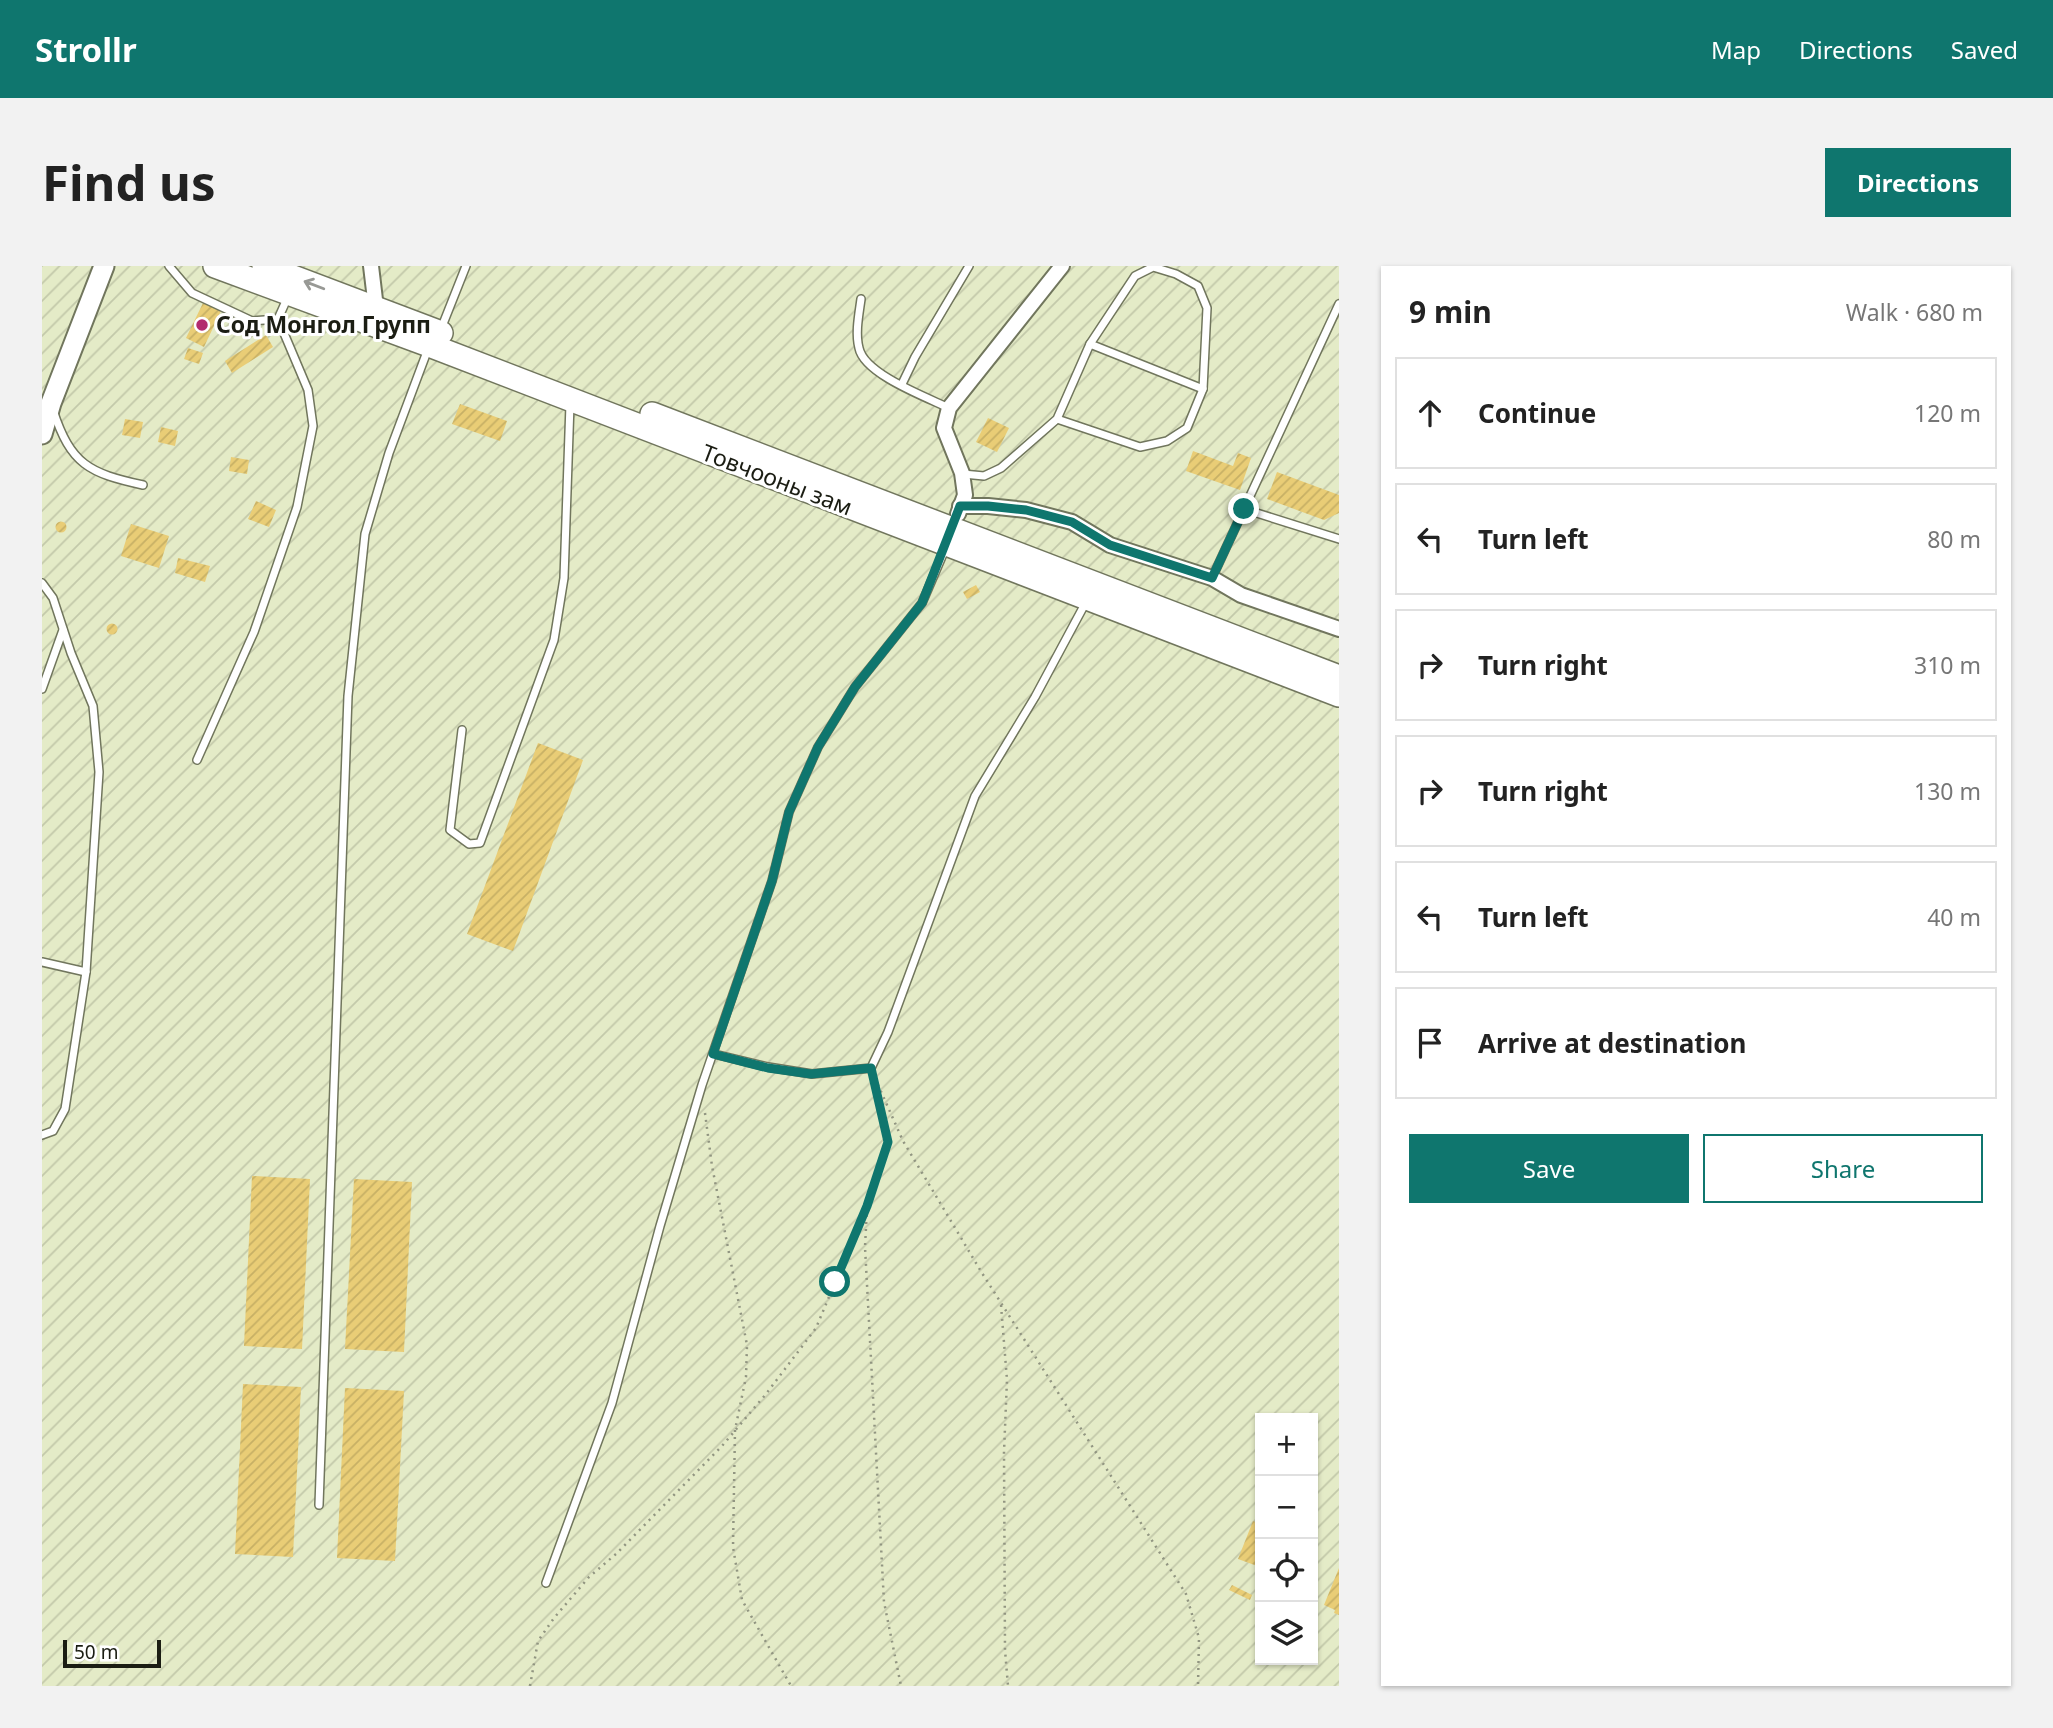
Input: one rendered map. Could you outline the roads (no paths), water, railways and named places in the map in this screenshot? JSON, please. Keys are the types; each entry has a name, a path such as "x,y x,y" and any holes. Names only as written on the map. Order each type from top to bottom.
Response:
{"highway":[{"name":"Товчооны зам","path":"215,266 296,296 434,339 950,537 1088,599 1339,695"},
{"name":"Товчооны зам","path":"264,266 376,308 434,339 570,400 1339,677"}],"main road":[{"path":"42,434 51,403 104,266"}],"street":[{"path":"371,266 376,308"},
{"path":"950,537 965,495 962,473 944,428 949,408 1062,266"},
{"path":"960,506 1026,510 1072,522 1110,545 1212,578 1241,595 1339,629"}],"lane":[{"path":"169,266 192,293 252,321 278,319"},
{"path":"319,1505 348,695 365,534 388,453 466,266"},
{"path":"902,384 969,266"},
{"path":"962,473 984,476 1001,468 1057,419 1090,344 1135,276 1153,267 1176,274 1198,286 1208,308 1203,389 1186,428 1167,441 1140,447 1057,419"},
{"path":"197,760 254,632 297,507 313,426 308,390 278,319 286,301 296,296"},
{"path":"862,299 858,324 859,351 871,368 949,408"},
{"path":"1212,578 1339,304"},
{"path":"1090,344 1203,389"},
{"path":"462,730 450,830 469,844 480,843 554,640 564,578 565,485 570,400"},
{"path":"51,403 63,439 85,466 114,479 143,485"},
{"path":"1244,509 1339,539"},
{"path":"546,1583 612,1403 663,1214 702,1086 772,881 789,812 818,747 855,687 922,603 950,537"},
{"path":"42,583 53,598 93,706 99,772 86,972 65,1109 53,1131 42,1135"},
{"path":"713,1054 768,1068 811,1074 871,1068 888,1032 975,796 1035,697 1088,599"},
{"path":"42,689 64,630"},
{"path":"42,962 86,972"}],"place":[{"name":"Сод Монгол Групп","path":"202,325"}]}
